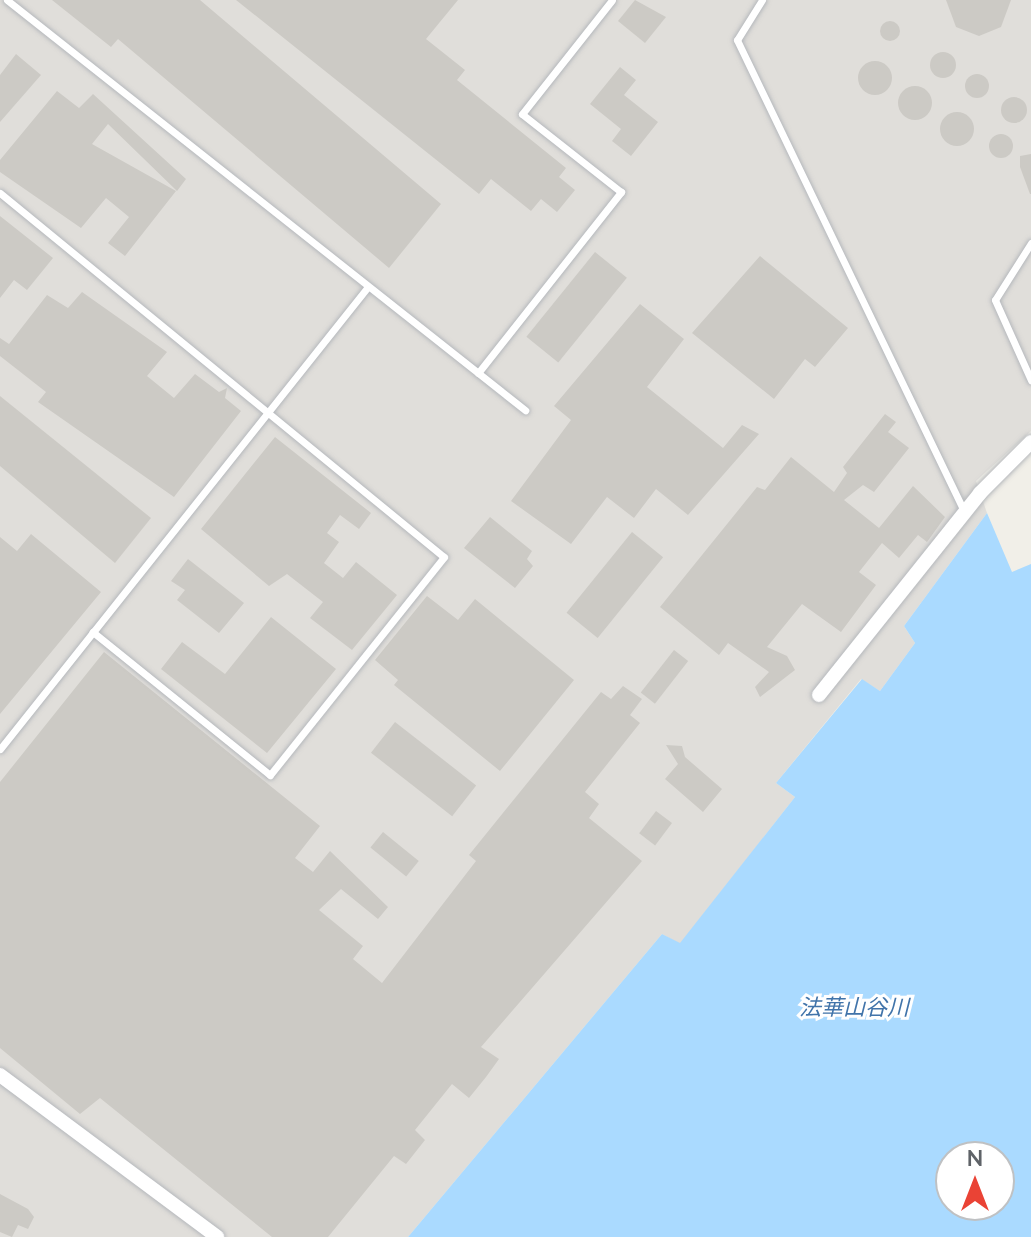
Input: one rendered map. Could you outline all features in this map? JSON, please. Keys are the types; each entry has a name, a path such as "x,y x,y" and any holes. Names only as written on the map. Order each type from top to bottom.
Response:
{"street":[{"path":"819,695 965,513 1031,442"},
{"path":"0,1075 217,1237"}],"lane":[{"path":"7,0 525,410"},
{"path":"478,373 621,192 522,114 612,0"},
{"path":"762,0 737,40 965,513"},
{"path":"0,193 444,557 270,775 93,632"},
{"path":"1031,243 995,300 1031,380"},
{"path":"0,749 367,288"}],"shaded area":[{"path":"0,0 1031,0 1031,431 976,481 987,513 904,626 915,643 880,691 861,679 776,783 795,797 680,944 662,934 408,1237 0,1237"}],"water":[{"name":"法華山谷川","path":"987,513 1012,572 1031,564 1031,1237 408,1237 662,934 680,943 795,797 776,783 862,679 880,691 915,643 904,626"}],"building":[{"path":"52,0 200,0 441,204 389,268 118,39 111,47"},
{"path":"236,0 458,0 426,39 465,70 457,80 566,168 559,177 575,190 557,212 541,199 531,211 491,179 479,194"},
{"path":"635,0 666,17 645,43 618,21"},
{"path":"946,0 1011,0 1001,27 979,36 956,27"},
{"path":"890,21 897,24 900,31 897,38 890,41 883,38 880,31 883,24"},
{"path":"943,52 952,56 956,65 952,74 943,78 934,74 930,65 934,56"},
{"path":"16,54 41,75 0,122 0,75"},
{"path":"875,61 887,66 892,78 887,90 875,95 863,90 858,78 863,66"},
{"path":"620,67 636,80 624,95 658,122 631,156 612,141 621,129 590,104"},
{"path":"972,74 982,74 989,81 989,91 982,98 972,98 965,91 965,81"},
{"path":"915,86 927,91 932,103 927,115 915,120 903,115 898,103 903,91"},
{"path":"57,91 79,108 93,94 186,179 177,191 108,124 92,144 176,191 125,256 108,243 129,217 106,198 81,228 0,172 0,160"},
{"path":"1014,97 1023,101 1027,110 1023,119 1014,123 1005,119 1001,110 1005,101"},
{"path":"957,112 969,117 974,129 969,141 957,146 945,141 940,129 945,117"},
{"path":"996,134 1006,134 1013,141 1013,151 1006,158 996,158 989,151 989,141"},
{"path":"1031,154 1030,194 1020,167 1020,156"},
{"path":"0,216 53,258 27,290 14,280 0,298"},
{"path":"595,252 627,278 558,363 526,337"},
{"path":"760,256 848,328 815,367 805,359 774,399 692,333"},
{"path":"82,292 167,352 147,376 174,398 195,374 219,392 227,388 225,398 241,411 174,497 38,402 46,392 0,356 0,338 9,344 47,295 68,308"},
{"path":"640,304 684,339 647,387 723,448 742,425 759,434 688,515 656,489 634,518 607,497 571,544 511,501 571,420 554,406"},
{"path":"0,396 151,518 115,563 0,466"},
{"path":"885,414 896,422 888,432 909,448 874,492 863,485 844,500 879,528 913,486 945,517 927,542 918,535 899,558 882,543 859,572 876,585 841,632 802,604 767,647 787,656 795,670 760,697 755,687 769,672 728,643 719,655 660,607 757,487 765,490 791,457 834,492 847,473 843,467"},
{"path":"275,437 371,513 359,529 340,515 327,533 339,542 324,563 343,578 356,562 397,595 352,650 310,618 323,602 287,574 269,586 201,529"},
{"path":"490,517 532,551 527,559 533,566 515,588 464,548"},
{"path":"632,532 663,557 598,638 567,613"},
{"path":"31,534 101,592 0,714 0,537 17,551"},
{"path":"188,559 244,603 219,633 177,600 185,590 171,581"},
{"path":"427,596 458,620 475,599 574,680 500,771 394,685 398,680 375,660"},
{"path":"271,617 336,669 267,753 161,669 182,642 225,674"},
{"path":"674,650 688,661 655,704 641,693"},
{"path":"104,652 320,826 295,858 313,872 330,851 388,907 378,919 341,889 319,910 363,946 353,959 382,983 476,861 469,855 601,692 611,699 623,686 642,699 630,715 640,723 585,792 599,804 589,818 642,861 481,1047 499,1059 469,1098 452,1084 415,1130 425,1140 406,1164 394,1156 328,1237 272,1237 100,1098 80,1114 0,1048 0,782"},
{"path":"395,722 476,785 452,816 371,753"},
{"path":"666,745 682,746 685,757 722,789 703,812 665,779 678,764"},
{"path":"656,811 672,823 655,845 639,833"},
{"path":"383,832 419,861 406,876 370,848"},
{"path":"0,1194 28,1209 34,1217 28,1229 18,1225 12,1237 0,1232"}]}
